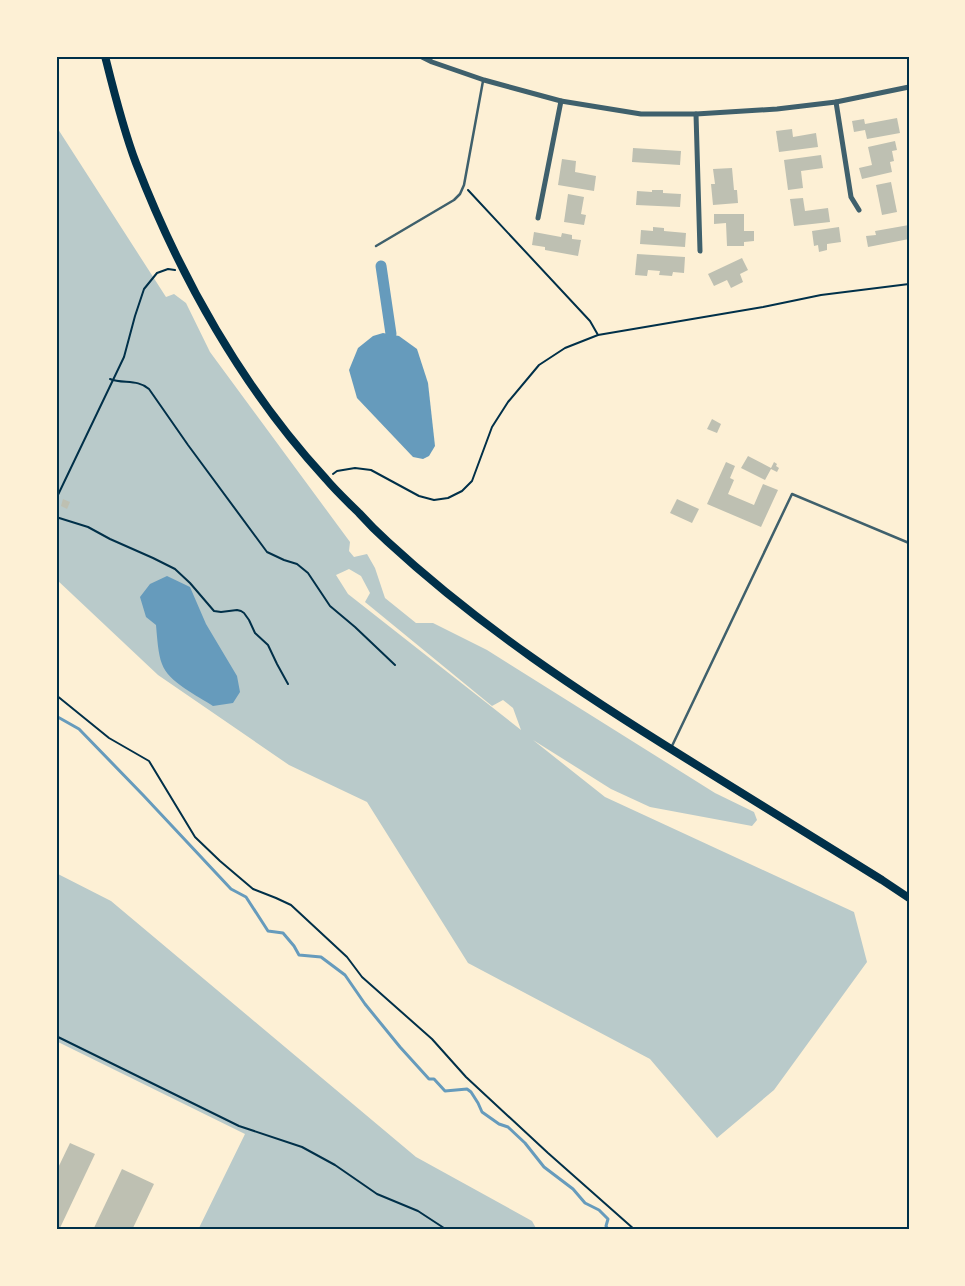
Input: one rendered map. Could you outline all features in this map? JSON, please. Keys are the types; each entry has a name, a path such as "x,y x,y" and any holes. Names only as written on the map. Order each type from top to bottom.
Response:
{"main road":[{"path":"105,56 117,103 136,162 183,269 244,375 325,479 387,542 465,608 524,652 586,695 909,898"}],"street":[{"path":"420,56 484,80 561,101 641,114 696,114 777,110 836,102 909,87"},
{"path":"538,218 561,101"},
{"path":"836,102 851,197 859,210"},
{"path":"696,114 700,250"}],"lane":[{"path":"376,246 454,200 460,194 464,185 484,80"},
{"path":"671,748 792,494 909,543"}],"path":[{"path":"464,185 590,321 598,336"},
{"path":"56,499 124,357 144,289 157,273 168,269 183,269"},
{"path":"325,479 337,471 355,468 371,470 419,496 434,500 448,498 462,492 472,480 492,428 508,402 539,366 565,348 598,336 821,295 909,284"},
{"path":"112,380 136,383 149,389 267,552 297,564 308,573 330,606 395,665"},
{"path":"56,517 88,527 175,569 196,589 214,611 237,610 244,613 255,633 268,645 288,684"},
{"path":"56,695 109,738 149,761 195,837 253,889 291,905 347,957 362,977 432,1039 466,1077 635,1230"},
{"path":"56,1036 239,1126 302,1147 335,1165 377,1194 418,1211 447,1230"}],"shaded area":[{"path":"56,126 166,297 174,294 186,303 210,352 350,542 349,551 354,557 367,554 375,568 385,598 416,623 433,623 487,650 715,793 754,812 757,820 752,826 650,807 611,789 533,740 605,797 854,912 867,962 774,1090 717,1138 650,1059 468,963 367,802 289,765 158,675 56,579","holes":["349,569 361,576 370,593 365,602 492,706 503,700 513,708 521,730 348,594 336,575"]},
{"path":"56,873 111,901 416,1157 532,1221 537,1230 198,1230 245,1134 56,1041"}],"water":[{"path":"383,333 399,336 417,349 428,383 435,446 429,456 423,459 413,457 357,398 349,370 358,348 373,336"},
{"path":"167,576 190,587 206,624 237,676 240,692 233,703 213,706 177,683 165,671 158,645 156,625 146,617 140,597 150,584"}],"building":[{"path":"897,118 900,133 867,139 865,130 854,132 852,121 864,119 865,124"},
{"path":"792,129 793,137 816,133 818,147 779,152 776,131"},
{"path":"895,141 897,150 892,151 894,161 890,162 892,172 862,179 859,168 872,165 868,147"},
{"path":"633,148 681,151 680,165 632,162"},
{"path":"821,155 823,168 801,171 803,188 788,190 784,160"},
{"path":"562,159 576,161 575,172 596,176 594,191 558,185"},
{"path":"732,168 734,190 737,190 738,203 713,205 711,184 715,184 713,169"},
{"path":"891,182 897,212 882,215 876,185"},
{"path":"652,190 663,190 663,193 681,194 680,207 636,205 637,191 652,192"},
{"path":"568,194 584,197 581,214 586,215 584,225 564,222"},
{"path":"803,198 805,211 828,208 830,222 794,226 790,199"},
{"path":"714,214 744,214 744,231 754,231 754,241 744,242 744,246 727,246 726,223 714,224"},
{"path":"909,225 909,239 868,247 866,236 876,235 875,231"},
{"path":"653,227 664,228 664,231 686,233 685,247 640,244 641,230 653,231"},
{"path":"839,227 841,242 827,244 827,250 819,252 818,245 814,246 812,231"},
{"path":"534,232 561,237 562,233 572,235 572,239 581,240 578,256 545,250 545,247 532,245"},
{"path":"637,254 685,257 684,273 673,272 672,276 659,275 660,271 648,270 647,276 635,275"},
{"path":"742,258 748,270 740,274 743,282 731,288 727,280 714,286 708,274"},
{"path":"712,419 721,424 717,433 707,429"},
{"path":"748,456 771,468 774,462 779,468 777,472 771,469 765,480 741,468"},
{"path":"726,462 735,466 730,478 734,480 728,494 754,505 763,484 778,490 761,527 707,504"},
{"path":"63,499 70,502 67,509 61,506"},
{"path":"677,499 699,509 692,523 670,513"},
{"path":"70,1143 95,1154 59,1230 56,1230 56,1172"},
{"path":"122,1169 154,1184 132,1230 93,1230"}],"waterway":[{"path":"381,266 391,334"},
{"path":"56,716 79,729 231,889 246,897 268,931 283,933 299,955 321,957 345,975 365,1004 429,1079 434,1079 445,1091 467,1089 471,1092 482,1112 499,1124 508,1127 525,1143 544,1167 573,1189 585,1203 599,1210 608,1219 606,1226 608,1230"}]}
